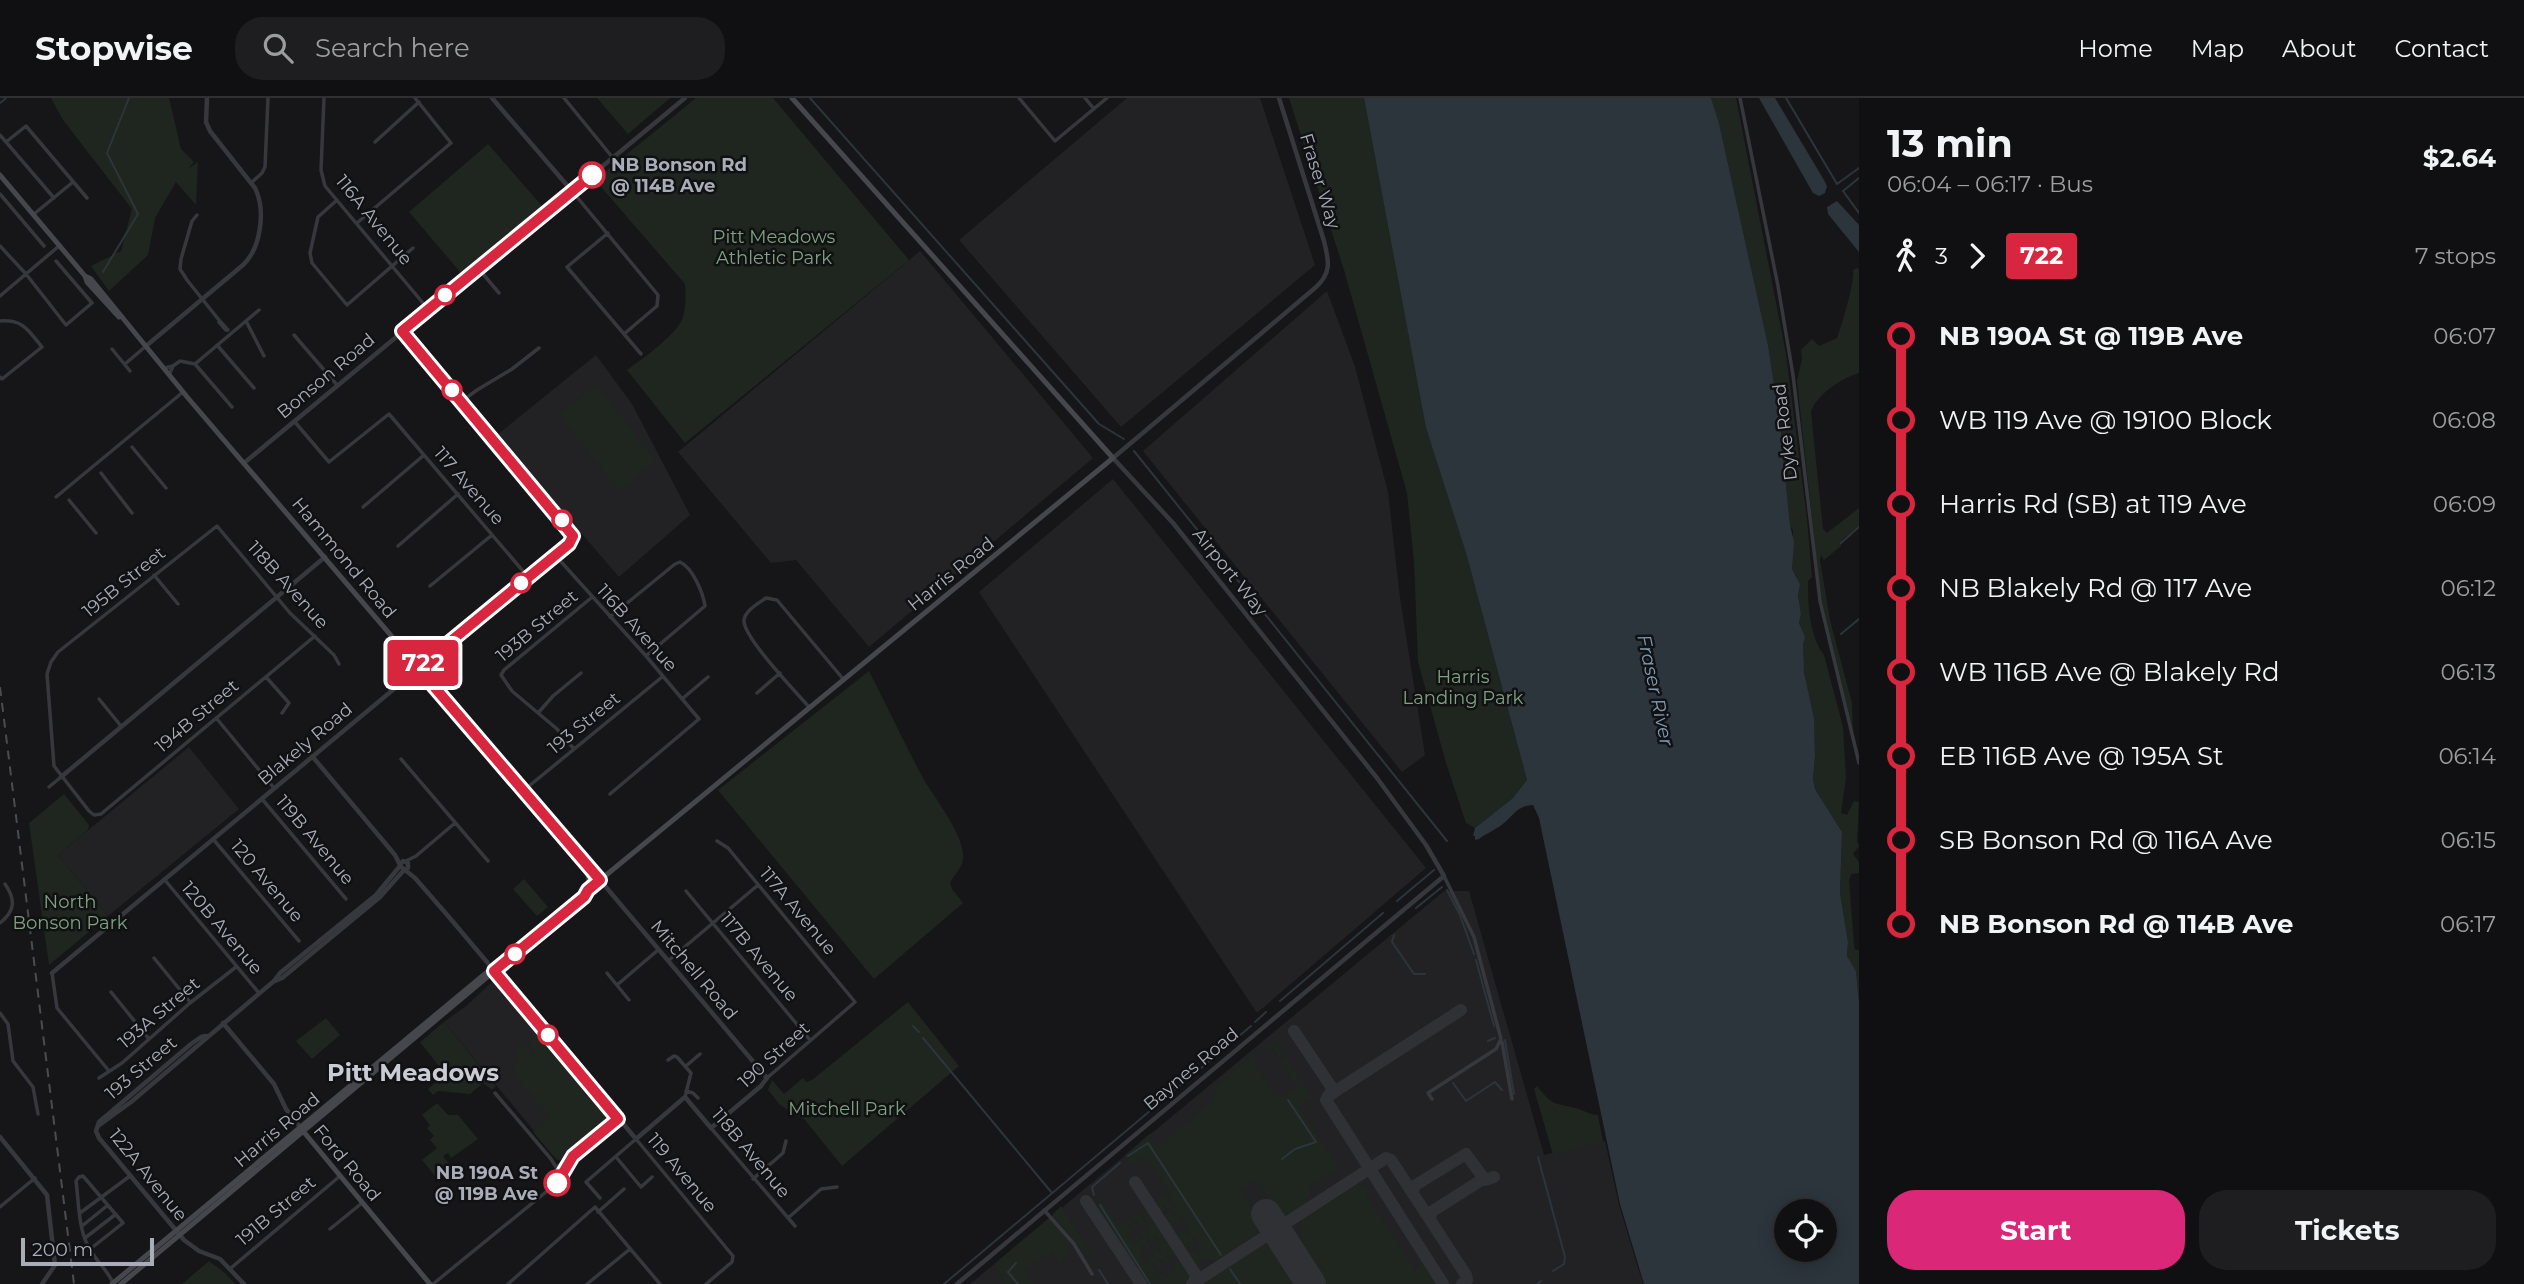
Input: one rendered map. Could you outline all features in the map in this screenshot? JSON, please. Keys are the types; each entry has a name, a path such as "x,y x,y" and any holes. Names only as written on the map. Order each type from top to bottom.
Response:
{"main road":[{"name":"Airport Way","path":"792,98 1113,458"},
{"name":"Hammond Road","path":"0,175 600,880"},
{"name":"Harris Road","path":"116,1283 584,897 589,889 755,751 811,709 1113,458"},
{"path":"585,862 590,876 589,889"},
{"name":"Ford Road","path":"302,1130 431,1284"}],"street":[{"path":"125,364 243,265 252,254 261,212 257,192 210,131 206,122 207,98"},
{"path":"251,183 265,167 268,98"},
{"name":"116A Avenue","path":"324,98 322,176 325,186 428,309"},
{"path":"492,98 656,290 659,298 657,306 624,334"},
{"path":"564,98 613,158"},
{"name":"Bonson Road","path":"244,463 685,98"},
{"path":"1019,98 1055,141 1107,98"},
{"path":"1084,98 1094,109"},
{"name":"Fraser Way","path":"1279,98 1324,241 1329,260 1327,274"},
{"name":"Dyke Road","path":"1740,98 1793,375 1819,601 1859,763"},
{"path":"357,223 451,143 417,100 375,142"},
{"path":"6,142 26,125 87,198"},
{"path":"0,135 54,198"},
{"path":"33,215 73,182"},
{"path":"0,194 44,246"},
{"path":"337,200 318,217 310,256 312,263 347,305 413,248"},
{"path":"197,215 192,221 180,266 184,277 219,323 230,331"},
{"path":"608,233 567,267 641,354"},
{"path":"0,246 66,325 92,303 56,261"},
{"path":"0,296 59,246"},
{"path":"478,268 499,293"},
{"name":"Harris Road","path":"1113,458 1315,288 1327,274"},
{"path":"195,364 230,331 259,310"},
{"path":"0,321 12,320 22,324 41,347 1,378"},
{"path":"246,321 264,356"},
{"path":"402,331 462,401 512,369 538,348"},
{"path":"294,335 337,385"},
{"path":"217,345 254,388"},
{"path":"112,349 130,371"},
{"path":"164,368 180,361 195,364 232,407"},
{"path":"169,375 173,366"},
{"path":"56,497 183,392"},
{"name":"Blakely Road","path":"52,973 569,544 573,536 462,401"},
{"name":"117 Avenue","path":"294,421 329,463 389,414 528,577"},
{"path":"132,447 166,488"},
{"path":"363,507 424,455"},
{"name":"Airport Way","path":"1113,458 1173,523 1377,778 1426,845 1474,937 1501,1036 1512,1098"},
{"path":"101,473 132,513"},
{"path":"398,546 458,494"},
{"path":"69,500 96,533"},
{"name":"195B Street","path":"61,777 53,763 47,679 51,662 58,652 217,526"},
{"name":"118B Avenue","path":"217,526 277,598 334,654 339,664"},
{"path":"430,586 492,535"},
{"name":"116B Avenue","path":"555,555 699,719 610,794"},
{"path":"49,787 326,557"},
{"path":"610,617 674,564 683,563 698,587 705,606 646,656"},
{"path":"154,575 178,604"},
{"path":"811,709 753,642 745,626 745,617 766,597 777,600 845,680"},
{"name":"193B Street","path":"538,713 512,691 501,675 591,598"},
{"name":"194B Street","path":"61,777 89,811 96,815 104,811 315,636"},
{"path":"574,749 557,729 538,713 553,695 581,673"},
{"path":"757,693 780,673"},
{"path":"266,677 289,703 282,713"},
{"name":"193 Street","path":"523,791 662,677"},
{"path":"681,699 708,677"},
{"path":"99,699 121,726"},
{"name":"119B Avenue","path":"216,719 274,788"},
{"name":"119 Avenue","path":"312,756 733,1256 732,1262 706,1284"},
{"path":"401,759 488,861"},
{"name":"119B Avenue","path":"262,798 346,899"},
{"name":"193 Street","path":"97,1129 207,1035 274,981 282,978 380,897 405,866 455,823"},
{"name":"120 Avenue","path":"213,839 299,941"},
{"name":"117A Avenue","path":"717,841 724,845 855,1002"},
{"name":"Baynes Road","path":"957,1284 1444,876"},
{"name":"120B Avenue","path":"164,879 259,994"},
{"name":"Mitchell Road","path":"600,880 767,1079"},
{"path":"0,923 11,914 14,907 11,893 5,884"},
{"path":"668,961 758,885"},
{"name":"117B Avenue","path":"686,891 810,1040"},
{"path":"617,985 659,950"},
{"path":"154,958 190,1003"},
{"name":"193A Street","path":"99,1078 121,1063 236,967"},
{"path":"52,973 57,1008 108,1071"},
{"path":"607,974 629,1000"},
{"path":"111,992 149,1039"},
{"name":"190 Street","path":"711,1128 855,1002"},
{"path":"0,1013 8,1024 13,1061 33,1087 38,1114"},
{"name":"Ford Road","path":"222,1023 274,1084 286,1109 302,1130"},
{"path":"1432,1098 1429,1093 1496,1049 1501,1036"},
{"path":"686,1066 700,1054"},
{"path":"600,1198 586,1182 686,1094 691,1073 677,1057 668,1060"},
{"path":"495,1093 551,1159 566,1170"},
{"path":"686,1094 693,1093 698,1098"},
{"name":"118B Avenue","path":"686,1094 753,1179 795,1226"},
{"path":"553,1185 559,1167 618,1119"},
{"name":"122A Avenue","path":"97,1129 99,1138 178,1233 194,1248 220,1259 231,1268"},
{"path":"0,1137 47,1195 55,1265 43,1284"},
{"path":"753,1179 783,1153 786,1142"},
{"path":"431,1284 560,1180 573,1156"},
{"path":"616,1157 641,1186 652,1177"},
{"path":"559,1167 566,1170"},
{"path":"89,1250 122,1223 83,1176 76,1181 85,1238 89,1250 116,1283"},
{"path":"80,1213 130,1176"},
{"name":"191B Street","path":"231,1268 340,1176"},
{"path":"0,1207 35,1178"},
{"path":"788,1218 821,1189 837,1187"},
{"path":"507,1283 624,1189"},
{"path":"330,1229 362,1202"},
{"path":"82,1227 107,1205"},
{"path":"597,1209 660,1284"},
{"path":"1044,1210 1074,1244 1093,1274"},
{"path":"85,1238 116,1214"},
{"path":"587,1284 630,1249"},
{"path":"231,1268 244,1284"}],"shaded area":[{"path":"1127,98 1260,98 1315,265 1121,427 959,240"},
{"path":"920,251 1093,458 869,647 796,560 771,563 678,452"},
{"path":"1327,291 1355,367 1388,492 1400,598 1425,755 1402,772 1143,451"},
{"path":"596,355 632,404 690,515 619,577 497,435"},
{"path":"1113,479 1426,868 1257,1013 979,592"},
{"path":"189,747 239,809 108,916 58,855"},
{"path":"1444,891 1469,891 1544,1155 1605,1141 1619,1205 1643,1284 970,1284"},
{"path":"492,982 496,983 609,1118 558,1160 444,1022"}],"green space":[{"path":"51,98 169,98 181,149 194,162 188,169 198,162 196,205 176,182 155,218 148,255 109,291 91,266 121,251 132,209 63,120"},
{"path":"597,98 670,98 628,134"},
{"name":"Pitt Meadows Athletic Park","path":"696,98 773,98 909,260 685,443 627,370 659,346 680,324 685,309 685,284 595,180"},
{"name":"Harris Landing Park","path":"1289,98 1364,98 1426,428 1466,553 1527,780 1513,798 1475,828 1466,823 1418,662 1414,562 1407,493 1344,270"},
{"path":"1711,98 1736,98 1786,354 1807,519 1812,577 1808,581 1810,619 1815,638 1824,655 1843,727 1846,778 1841,813 1847,815 1854,801 1859,802 1859,846 1853,854 1859,862 1859,873 1851,874 1849,880 1854,945 1855,950 1859,950 1859,1001 1856,971 1847,956 1848,942 1840,893 1842,832 1815,789 1813,779 1814,728 1803,665 1803,634 1799,623 1800,584 1792,569 1793,530 1790,526 1780,424 1768,345 1719,123"},
{"path":"488,144 542,206 461,273 409,212"},
{"path":"1857,268 1859,373 1830,388 1811,412 1823,529 1827,533 1859,508 1859,526 1841,541 1841,546 1824,560 1821,555 1820,560 1830,620 1852,703 1853,731 1820,593 1797,381 1802,359 1801,350 1812,339 1819,346 1837,338 1850,293 1853,270"},
{"path":"596,385 656,461 619,490 559,414"},
{"path":"869,671 923,778 953,825 963,858 950,883 963,903 874,979 718,790"},
{"name":"North Bonson Park","path":"64,794 89,825 88,830 58,855 108,916 49,965 29,823"},
{"path":"524,879 548,907 537,916 513,889"},
{"name":"Mitchell Park","path":"908,1002 959,1066 842,1166 805,1120 780,1105 768,1090 772,1080 784,1094 803,1078 806,1082 812,1080"},
{"path":"326,1018 340,1035 312,1059 296,1041"},
{"path":"444,1022 496,1086 492,1090 483,1083 470,1094 438,1091 433,1095 428,1089 445,1074 420,1042"},
{"path":"541,1033 609,1116 608,1121 560,1160 556,1159 533,1132 550,1117 513,1073 519,1061 514,1055 523,1046 532,1056 535,1053 529,1040"},
{"path":"1275,1043 1284,1055 1279,1058 1272,1049 1263,1048 1255,1055 1256,1065 1278,1099 1297,1087 1281,1062 1286,1058 1311,1097 1299,1107 1339,1167 1311,1186 1308,1203 1282,1220 1256,1180 1239,1190 1264,1230 1217,1262 1204,1259 1194,1266 1187,1255 1194,1250 1199,1256 1202,1255 1198,1249 1202,1245 1194,1237 1192,1238 1196,1245 1193,1247 1188,1241 1186,1243 1190,1250 1185,1253 1175,1236 1182,1231 1189,1236 1185,1229 1190,1225 1182,1217 1180,1219 1184,1226 1180,1228 1176,1222 1173,1223 1177,1230 1173,1233 1162,1216 1169,1211 1176,1216 1173,1210 1177,1206 1169,1198 1167,1200 1171,1206 1167,1209 1161,1204 1164,1211 1160,1214 1154,1204 1170,1193 1145,1156 1131,1165 1125,1155 1152,1132 1149,1137 1158,1147 1213,1101 1216,1086 1259,1049"},
{"path":"1537,1086 1554,1103 1598,1115 1603,1142 1553,1155 1534,1089"},
{"path":"437,1103 448,1115 458,1115 478,1139 451,1158 448,1153 443,1156 449,1164 435,1176 422,1160 437,1148 430,1140 434,1136 427,1128 430,1125 422,1115"},
{"path":"1355,1184 1370,1188 1372,1191 1366,1195 1415,1269 1424,1264 1437,1284 1323,1284 1303,1245 1302,1218"},
{"path":"1101,1201 1120,1226 1148,1208 1154,1218 1148,1222 1141,1216 1144,1224 1141,1226 1134,1221 1138,1228 1135,1230 1129,1224 1127,1226 1131,1232 1127,1236 1135,1244 1137,1242 1133,1235 1137,1233 1143,1238 1139,1231 1144,1229 1148,1235 1150,1233 1146,1227 1157,1221 1166,1237 1160,1241 1153,1236 1157,1243 1154,1245 1148,1239 1146,1241 1151,1247 1147,1250 1140,1245 1144,1252 1139,1256 1149,1262 1146,1255 1149,1253 1153,1259 1156,1258 1152,1250 1156,1248 1161,1254 1159,1246 1168,1240 1179,1256 1172,1260 1166,1255 1170,1262 1166,1265 1159,1260 1163,1267 1160,1269 1153,1264 1157,1271 1152,1274 1153,1277 1160,1282 1162,1281 1158,1275 1162,1272 1168,1277 1164,1270 1169,1268 1175,1273 1171,1266 1180,1260 1192,1278 1184,1284 1146,1284 1098,1209 1100,1207 1096,1205"},
{"path":"1061,1206 1093,1256 1092,1259 1097,1260 1093,1263 1084,1248 1080,1248 1052,1215"},
{"path":"1049,1218 1071,1244 1068,1247 1071,1252 1056,1266 1058,1261 1052,1252 1025,1270 1033,1284 1004,1284 1004,1279 994,1264"},
{"path":"1263,1244 1276,1247 1300,1284 1204,1284"},
{"path":"209,1261 235,1284 182,1284"}],"water":[{"name":"Fraser River","path":"1364,98 1711,98 1719,123 1768,345 1780,424 1794,542 1792,569 1800,584 1799,623 1805,637 1804,672 1814,719 1813,779 1815,789 1842,832 1840,893 1848,942 1847,956 1856,971 1859,1002 1859,1284 1644,1284 1620,1204 1539,818 1533,805 1528,806 1479,839 1475,840 1473,836 1475,828 1513,798 1527,780 1466,553 1426,428"},
{"path":"1759,98 1775,98 1824,180 1827,186 1825,193 1819,196 1813,193"},
{"path":"1837,201 1859,225 1859,252 1828,214 1827,207"}],"waterway":[{"path":"0,103 6,98"},
{"path":"103,272 138,214 107,153 129,98"},
{"path":"810,98 1099,424 1124,439"},
{"path":"1786,98 1837,184 1859,168"},
{"path":"1859,178 1843,191 1859,213"},
{"path":"1134,451 1447,841"},
{"path":"1841,543 1859,527"},
{"path":"1841,634 1859,619"},
{"path":"1397,901 1434,870"},
{"path":"1416,908 1442,887"},
{"path":"1447,890 1460,915 1474,954"},
{"path":"1280,1001 1383,913"},
{"path":"1394,935 1392,942 1414,974 1425,974"},
{"path":"1476,960 1494,1026"},
{"path":"1255,1022 1266,1012"},
{"path":"913,1026 919,1032"},
{"path":"944,1284 1251,1026"},
{"path":"923,1038 1052,1193"},
{"path":"1488,1041 1495,1038"},
{"path":"1505,1040 1514,1094"},
{"path":"1453,1083 1466,1101 1495,1082 1502,1090"},
{"path":"1282,1159 1295,1149 1316,1142 1288,1100"},
{"path":"1128,1156 1148,1143 1221,1255"},
{"path":"1538,1157 1565,1257 1564,1264 1553,1271"},
{"path":"1094,1195 1092,1187 1120,1163"},
{"path":"1100,1205 1150,1284"},
{"path":"1016,1263 1008,1272 1018,1284"},
{"path":"1230,1269 1240,1284"},
{"path":"1099,1270 1108,1284"},
{"path":"1537,1284 1541,1281"}],"taxiway":[{"path":"1443,1284 1326,1100 1328,1096 1461,1010"},
{"path":"1294,1031 1332,1088 1330,1095"},
{"path":"1413,1193 1414,1186 1466,1154 1485,1180 1494,1177"},
{"path":"1192,1284 1386,1158 1391,1160 1466,1275 1467,1280 1462,1284"},
{"path":"1430,1219 1431,1212 1480,1181"},
{"path":"1135,1182 1196,1275 1194,1283"},
{"path":"1086,1201 1141,1284"}],"runway":[{"path":"1266,1214 1311,1284"}],"railway":[{"path":"0,687 74,1284"}],"bus line":[{"name":"722","path":"557,1183 573,1156 618,1119 494,971 584,897 600,880 418,668 569,544 573,536 523,472 402,331 592,175"}],"place":[{"name":"NB Bonson Rd @ 114B Ave","path":"592,175"},
{"name":"NB 190A St @ 119B Ave","path":"557,1183"}],"district":[{"name":"Pitt Meadows","path":"413,1073"}]}
